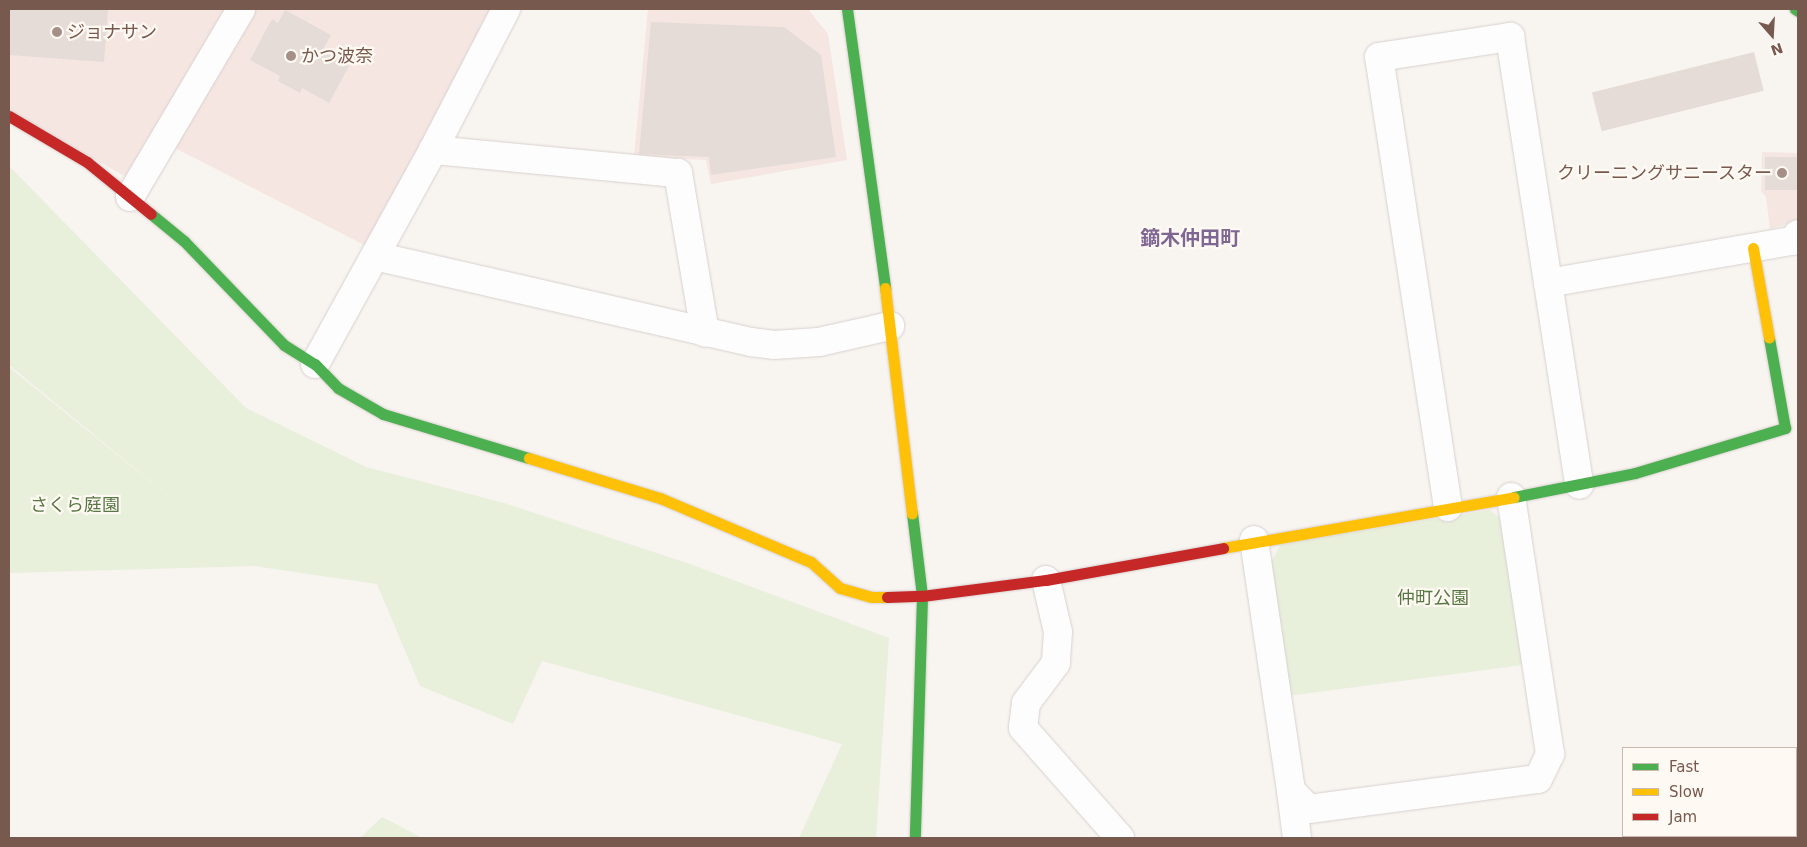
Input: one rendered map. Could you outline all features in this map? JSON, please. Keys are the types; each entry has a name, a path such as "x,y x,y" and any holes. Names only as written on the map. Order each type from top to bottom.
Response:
{"street":[{"path":"130,197 241,9"},
{"path":"315,364 433,150 506,9"},
{"path":"847,9 890,326 922,596 915,838"},
{"path":"1448,507 1379,57 1510,37 1579,485"},
{"path":"9,116 87,162 184,241 284,344 315,364 338,388 383,414 660,498 812,562 840,588 872,597 922,596 1046,580 1254,540 1579,485 1635,473 1785,428 1753,248"},
{"path":"433,150 678,173 705,333"},
{"path":"1548,282 1792,241 1798,234"},
{"path":"375,256 705,333 774,345 819,342 890,326"},
{"path":"1291,791 1309,809 1538,779 1550,754 1511,496"},
{"path":"1254,540 1297,838"},
{"path":"1046,580 1058,632 1056,663 1026,703 1023,728 1120,838"}],"shaded area":[{"path":"9,9 494,9 372,249 173,147 151,191 9,111"},
{"path":"648,9 808,9 828,34 847,160 711,184 706,160 634,156"},
{"path":"1762,152 1798,153 1797,221 1770,229 1766,197 1761,191"}],"green space":[{"name":"さくら庭園","path":"9,166 246,408 366,467 504,503 690,564 889,638 876,838 799,838 842,744 542,661 513,724 420,686 377,584 254,566 9,573 9,367 194,517 9,365"},
{"name":"仲町公園","path":"1490,510 1508,525 1523,665 1287,696 1271,562 1281,544"},
{"path":"382,817 422,838 360,838"}],"building":[{"name":"ジョナサン","path":"9,9 108,9 104,62 9,55"},
{"name":"かつ波奈","path":"285,10 331,35 322,51 349,66 329,103 302,88 300,93 278,81 280,76 250,60 272,19 278,23"},
{"path":"651,22 784,27 821,55 836,157 711,175 709,157 639,154"},
{"path":"1754,52 1764,91 1602,131 1592,92"},
{"name":"クリーニングサニースター","path":"1765,157 1798,157 1798,190 1765,190"}],"traffic: fast":[{"path":"847,9 885,288"},
{"path":"151,214 184,241 284,345 315,364 338,388 383,414 529,458"},
{"path":"1514,497 1635,473 1785,428 1769,338"},
{"path":"912,513 922,596 915,838"}],"traffic: slow":[{"path":"1753,248 1769,338"},
{"path":"885,288 912,513"},
{"path":"529,458 660,498 811,562 840,588 872,597 887,597"},
{"path":"1223,548 1514,497"}],"traffic: jam":[{"path":"9,116 87,162 151,214"},
{"path":"887,597 922,596 1046,580 1223,548"}],"place":[{"name":"ジョナサン","path":"57,32"},
{"name":"かつ波奈","path":"291,56"},
{"name":"クリーニングサニースター","path":"1782,173"}],"district":[{"name":"鏑木仲田町","path":"1190,238"}]}
